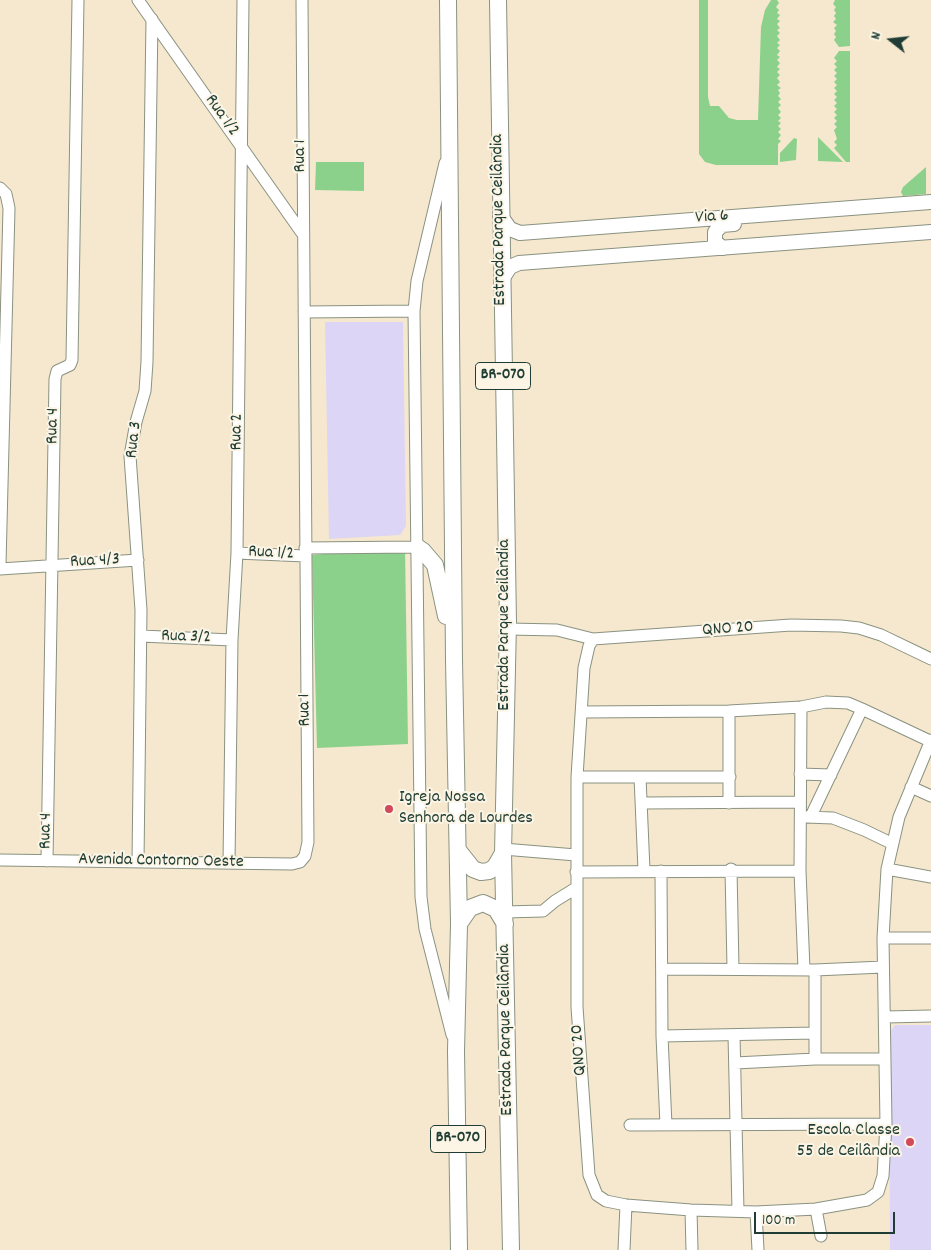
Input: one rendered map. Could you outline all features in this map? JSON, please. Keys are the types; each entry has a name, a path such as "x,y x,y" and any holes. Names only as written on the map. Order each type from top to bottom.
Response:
{"highway":[{"name":"BR-070","path":"448,0 454,660 459,924 456,1051 459,1250"},
{"name":"Estrada Parque Ceilândia","path":"498,0 508,629 503,851 511,1250"},
{"path":"417,547 435,565 454,660"},
{"path":"458,850 473,869 481,872 489,872 495,867 503,851"},
{"path":"459,924 470,908 483,902 496,909 505,918"}],"main road":[{"name":"Via 6","path":"500,215 510,229 520,232 931,202"},
{"path":"723,248 717,244 714,238 716,229 722,225 792,219 823,210"},
{"name":"Via 6","path":"501,281 510,266 519,263 931,232"}],"street":[{"name":"Rua 4","path":"47,861 55,379 57,371 70,365 72,360 78,0"},
{"name":"Rua 1/2","path":"138,0 242,145 302,233"},
{"name":"Rua 2","path":"229,863 232,640 237,553 243,0"},
{"name":"Rua 1","path":"292,864 300,862 305,856 308,842 302,233 302,0"},
{"name":"Rua 3","path":"138,862 141,636 138,560 130,456 136,422 145,391 148,362 152,18"},
{"path":"449,147 417,281 414,311 420,897 456,1051"},
{"path":"0,188 6,194 9,208 0,564"},
{"path":"304,312 414,311"},
{"path":"305,552 417,547"},
{"name":"Rua 1/2","path":"237,553 305,552"},
{"name":"Rua 4/3","path":"0,569 138,560"},
{"name":"QNO 20","path":"582,712 729,711 801,707 826,702 848,704 862,708 931,740 911,787 891,843 887,869 883,938 886,1124 883,1176 878,1192 867,1200 816,1209 756,1212 691,1210 626,1205 606,1201 597,1195 589,1175 577,1007 577,777 584,668 589,646 593,639 791,625 859,628 881,635 931,659"},
{"path":"508,629 557,630 593,639"},
{"name":"Rua 3/2","path":"141,636 232,640"},
{"path":"801,707 800,802 806,817"},
{"path":"815,1059 815,1033 800,871 806,817 831,775 862,708"},
{"path":"729,711 729,803"},
{"path":"800,774 831,775"},
{"path":"577,777 730,777"},
{"path":"640,777 644,870"},
{"path":"911,787 931,796"},
{"path":"642,802 800,802"},
{"path":"806,817 833,818 891,843"},
{"path":"503,851 576,855"},
{"name":"Avenida Contorno Oeste","path":"0,860 292,864"},
{"path":"576,872 731,869 800,871"},
{"path":"731,869 733,968"},
{"path":"887,869 931,877"},
{"path":"661,871 662,1036 666,1124"},
{"path":"505,918 544,911 554,900 576,888"},
{"path":"883,938 931,938"},
{"path":"662,969 883,967"},
{"path":"885,1017 931,1016"},
{"path":"662,1036 815,1033"},
{"path":"734,1035 738,1211"},
{"path":"735,1063 815,1059 885,1059"},
{"path":"630,1125 886,1124"},
{"path":"624,1250 626,1205"},
{"path":"816,1209 821,1236"},
{"path":"691,1210 692,1250"},
{"path":"756,1212 758,1250"}],"shaded area":[{"path":"325,322 403,322 406,526 400,535 329,539"},
{"name":"Escola Classe 55 de Ceilândia","path":"895,1025 931,1025 931,1250 890,1250 889,1033"}],"green space":[{"path":"699,0 708,0 708,97 710,106 719,106 729,118 737,120 758,120 761,27 765,10 771,0 777,0 779,3 776,7 779,10 777,13 780,15 777,19 780,21 777,24 780,28 777,30 780,33 777,36 780,40 777,43 780,45 777,48 780,51 777,55 780,57 777,60 780,63 777,67 780,69 777,72 780,75 777,78 780,82 777,85 781,88 778,90 780,93 778,96 781,99 778,102 781,105 778,108 781,112 778,115 781,118 778,121 781,123 778,126 781,129 778,132 781,135 778,139 781,141 778,144 778,165 716,165 705,162 699,154"},
{"path":"835,0 850,0 850,46 839,47 834,40 836,31 834,28 837,25 833,22 836,19 834,10 836,7 833,4"},
{"path":"839,51 850,51 850,162 846,162 834,148 837,145 834,142 837,139 834,130 837,127 834,124 837,121 834,118 837,115 834,112 837,109 834,106 837,103 834,100 837,97 834,94 837,91 834,88 837,85 834,82 837,79 834,76 837,73 834,70 837,67 834,64 837,61 834,58"},
{"path":"818,137 843,162 818,161"},
{"path":"794,138 797,139 796,160 780,162 780,153"},
{"path":"316,162 364,162 364,191 315,190"},
{"path":"926,167 926,194 903,196 901,192 903,187"},
{"path":"405,547 408,744 317,748 312,555"}],"place":[{"name":"Igreja Nossa Senhora de Lourdes","path":"389,809"},
{"name":"Escola Classe 55 de Ceilândia","path":"910,1142"}]}
